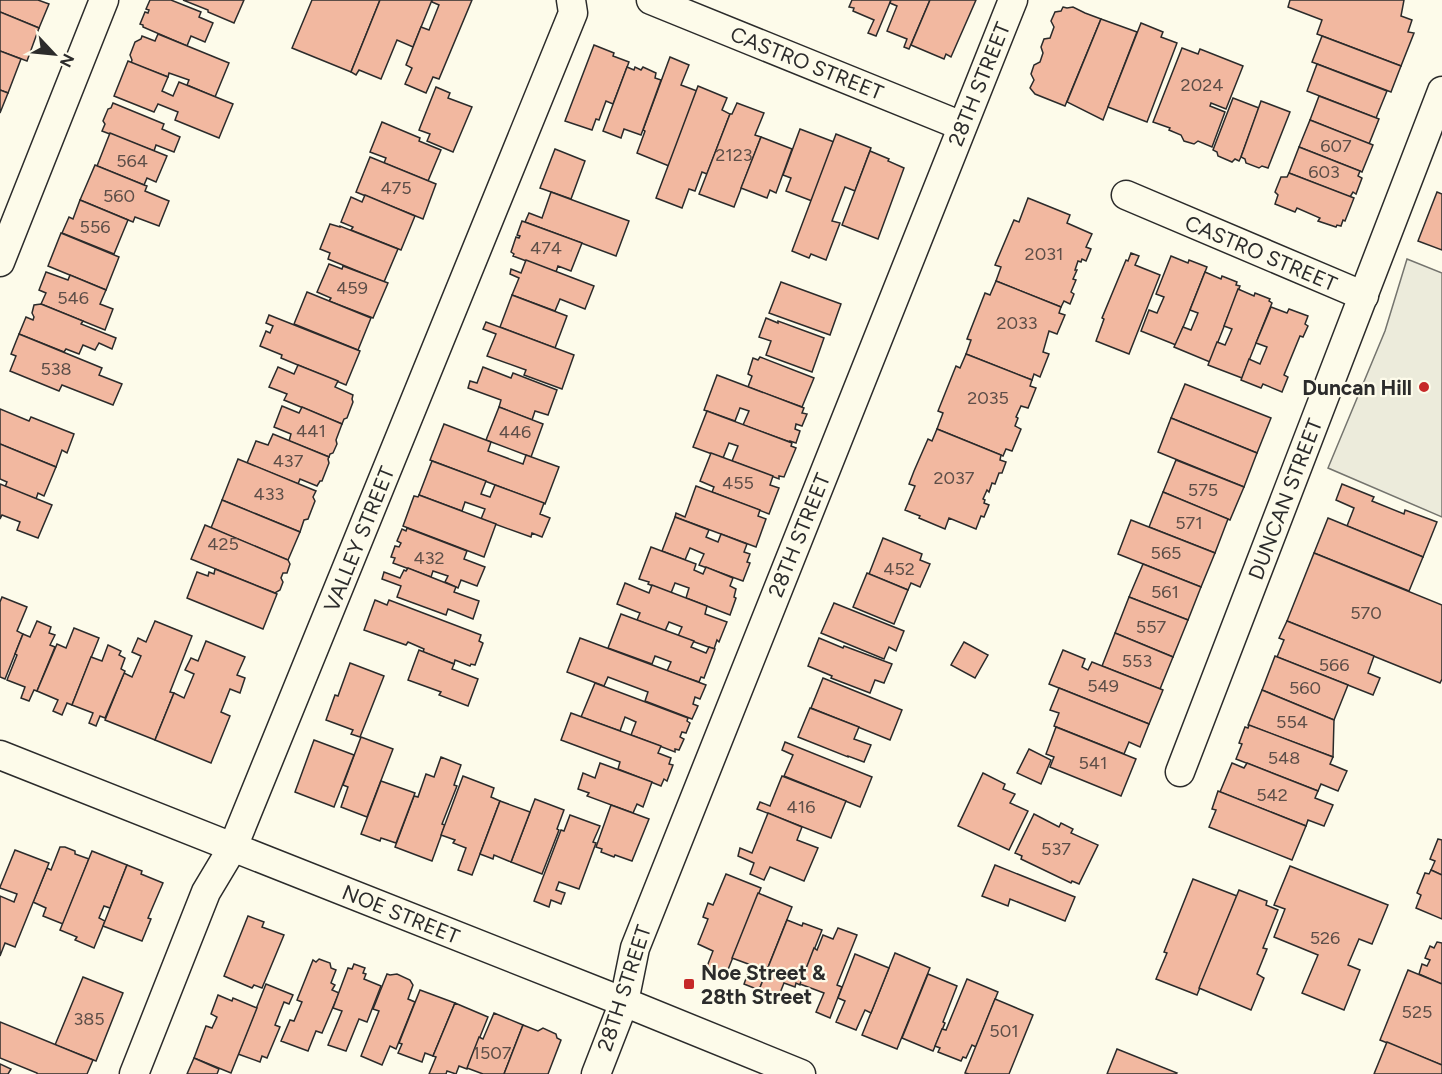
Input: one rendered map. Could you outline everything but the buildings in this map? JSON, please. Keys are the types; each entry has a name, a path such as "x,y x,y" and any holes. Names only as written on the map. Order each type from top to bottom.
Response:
{"street":[{"path":"0,262 104,0"},
{"name":"VALLEY STREET","path":"134,1074 206,892 233,847 573,13 571,0"},
{"name":"CASTRO STREET","path":"651,0 962,126"},
{"name":"28TH STREET","path":"596,1074 624,1002 635,948 1013,0"},
{"name":"DUNCAN STREET","path":"1180,772 1442,91"},
{"name":"CASTRO STREET","path":"1126,195 1364,296"},
{"name":"NOE STREET","path":"0,756 801,1074"}],"shaded area":[{"path":"1407,259 1442,273 1442,517 1328,468 1385,331"}],"place":[{"name":"Duncan Hill","path":"1424,387"},
{"name":"Noe Street & 28th Street","path":"689,984"}]}
